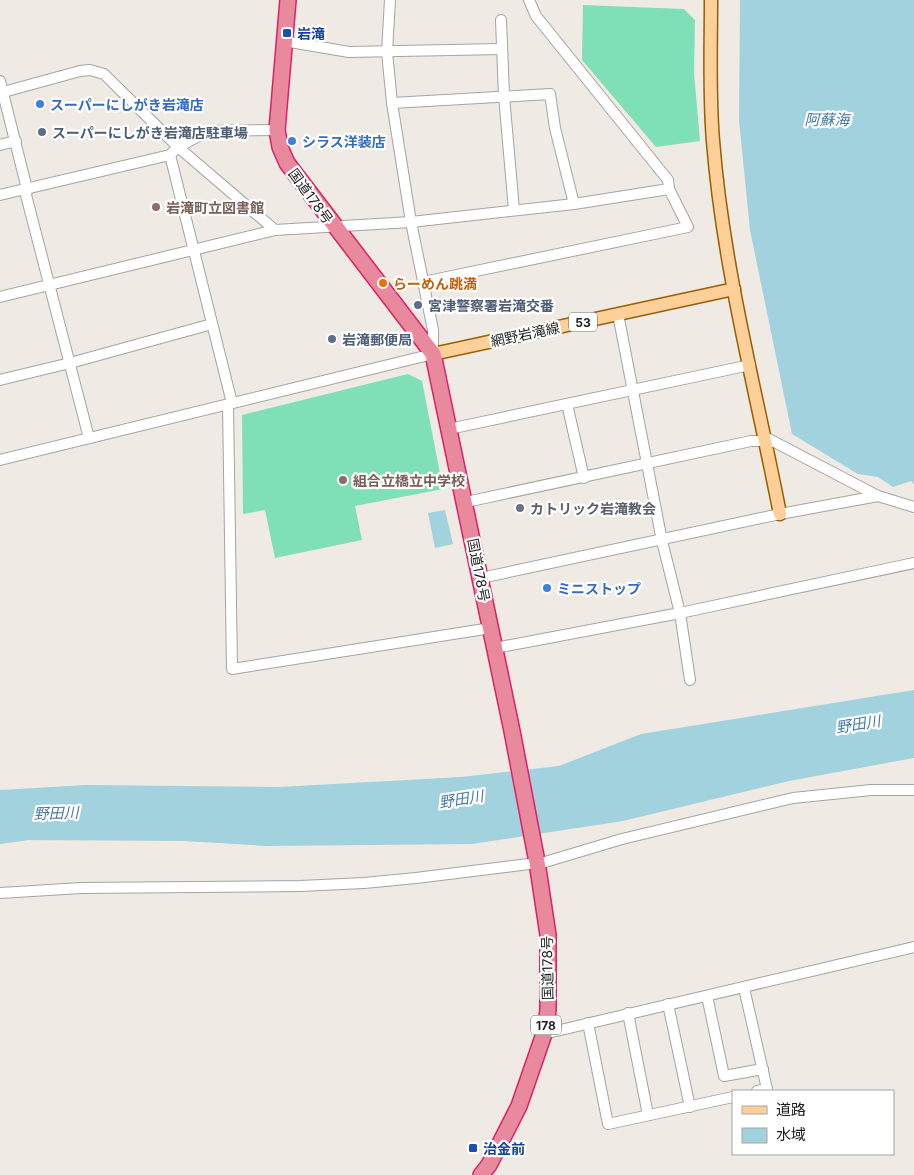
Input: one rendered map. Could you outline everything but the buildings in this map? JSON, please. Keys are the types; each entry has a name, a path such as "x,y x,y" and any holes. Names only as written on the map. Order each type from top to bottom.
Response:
{"highway":[{"name":"国道178号","path":"288,0 278,130 280,147 287,163 334,227 433,354 482,578 536,862 548,944 549,991 545,1031 519,1106 489,1164 481,1175"}],"main road":[{"path":"711,0 710,77 713,140 721,214 734,289 780,514"},
{"name":"網野岩滝線","path":"433,354 734,289"}],"street":[{"path":"0,460 433,354 433,330 411,222 392,103 387,52 390,0"},
{"path":"423,282 688,227 669,189 668,180 536,16 529,0"},
{"path":"501,20 504,96 514,210"},
{"path":"284,41 350,52 501,49"},
{"path":"2,92 90,70 104,74 178,147 275,230"},
{"path":"0,81 27,189 26,195 89,438"},
{"path":"392,103 550,94 555,128 574,204"},
{"path":"0,195 170,155 178,147 208,131 278,130"},
{"path":"0,145 16,141"},
{"path":"170,155 230,403 232,669 491,628"},
{"path":"0,297 275,230 411,222 574,204 669,189"},
{"path":"618,314 662,541 680,613 690,680"},
{"path":"0,380 212,324"},
{"path":"449,429 750,366"},
{"path":"567,404 584,478"},
{"path":"466,502 765,439 878,496 914,507"},
{"path":"482,578 662,541 780,514 878,496"},
{"path":"495,648 680,613 914,563"},
{"path":"0,893 81,888 266,887 364,883 545,862 622,839 792,798 871,790 914,790"},
{"path":"545,1031 552,1032 914,947"},
{"path":"744,988 767,1089 762,1090"},
{"path":"707,996 724,1076 763,1069"},
{"path":"668,1004 690,1107"},
{"path":"628,1013 648,1114"},
{"path":"588,1023 608,1124 732,1097"}],"green space":[{"path":"583,5 684,9 695,20 694,73 700,141 656,147 582,60"},
{"path":"408,374 422,381 443,489 355,506 362,540 275,558 265,510 243,514 242,415"}],"water":[{"name":"阿蘇海","path":"740,0 914,0 914,484 911,481 893,487 878,477 858,474 792,434 750,230 739,120"},
{"path":"445,510 453,544 435,548 428,513"},
{"name":"野田川","path":"914,690 914,758 789,781 623,821 472,844 267,846 184,841 29,840 0,844 0,790 86,785 279,787 461,777 559,766 641,734"}],"place":[{"name":"岩滝","path":"287,33"},
{"name":"スーパーにしがき岩滝店","path":"40,104"},
{"name":"スーパーにしがき岩滝店駐車場","path":"42,132"},
{"name":"シラス洋装店","path":"292,141"},
{"name":"岩滝町立図書館","path":"156,207"},
{"name":"らーめん跳満","path":"383,283"},
{"name":"宮津警察署岩滝交番","path":"418,305"},
{"name":"岩滝郵便局","path":"332,339"},
{"name":"組合立橋立中学校","path":"343,480"},
{"name":"カトリック岩滝教会","path":"520,508"},
{"name":"ミニストップ","path":"547,588"},
{"name":"治金前","path":"473,1148"}]}
